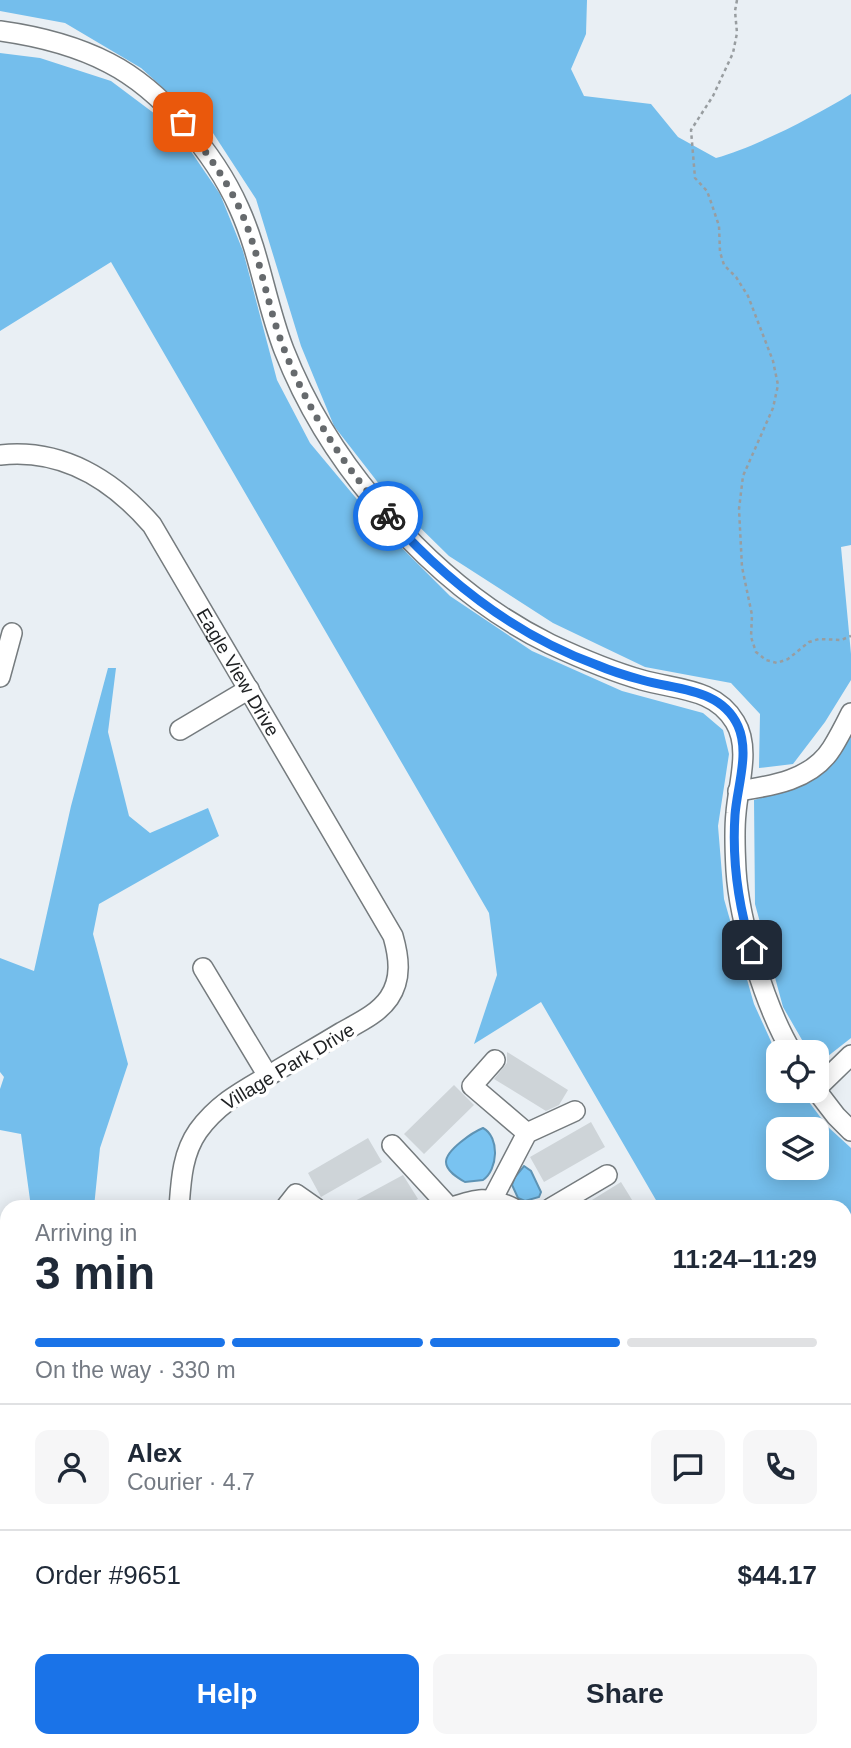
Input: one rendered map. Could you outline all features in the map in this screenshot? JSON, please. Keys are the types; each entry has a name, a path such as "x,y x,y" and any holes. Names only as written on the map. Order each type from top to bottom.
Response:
{"street":[{"path":"0,31 71,48 110,63 183,122 210,156 239,207 283,347 306,400 337,453 376,502 437,567 457,585 503,617 547,643 595,664 643,680 699,692 724,706 738,726 743,753 735,816 736,872 745,927 768,998 787,1040"},
{"name":"Eagle View Drive","path":"1,455 26,454 56,459 99,476 136,507 166,545 393,936 398,954 398,972"},
{"path":"0,677 12,633"},
{"path":"180,730 249,689"},
{"path":"738,791 780,784 818,764 831,750 851,713"},
{"path":"203,968 268,1076"},
{"name":"Village Park Drive","path":"180,1200 182,1166 188,1148 197,1132 226,1100 369,1016 389,998 398,972"},
{"path":"829,1077 851,1055"},
{"path":"495,1060 472,1086 527,1133"},
{"path":"826,1103 851,1131"},
{"path":"493,1198 527,1133 575,1111"},
{"path":"392,1144 443,1200"},
{"path":"565,1200 607,1175"},
{"path":"291,1200 296,1194 305,1200"},
{"path":"478,1200 497,1200"}],"path":[{"path":"737,0 737,33 733,52 713,96 691,130 695,178 707,191 719,226 720,252 724,265 736,277 748,296 773,361 779,385 773,408 743,476 739,509 742,567 751,615 751,637 756,652 766,660 777,663 788,659 809,642 819,639 841,640 851,636"}],"shaded area":[{"path":"0,0 587,0 586,34 571,69 584,96 651,104 678,137 716,158 786,130 851,94 851,545 841,547 851,680 825,722 793,764 759,768 760,714 731,683 645,667 553,623 449,556 390,498 334,426 301,346 256,199 213,133 141,68 65,23 0,11"},
{"path":"0,53 40,58 111,81 155,114 190,150 220,194 243,251 277,380 310,443 376,522 450,596 532,651 622,691 703,713 723,730 729,754 718,826 724,899 754,1004 770,1040 766,1040 766,1103 810,1103 820,1117 766,1117 766,1180 829,1180 829,1128 851,1148 851,1200 656,1200 541,1002 474,1044 497,975 489,913 111,262 0,331"},
{"path":"108,668 116,668 108,732 129,816 150,833 208,808 219,836 99,904 93,934 128,1064 100,1148 95,1200 30,1200 21,1134 0,1130 0,1089 4,1077 0,1072 0,958 34,971 71,806"},
{"path":"851,729 851,1038 829,1055 829,1040 802,1040 783,1007 755,904 754,800 804,785 830,763"},
{"path":"483,1128 488,1132 494,1146 492,1169 483,1180 465,1182 448,1168 447,1157 461,1142"},
{"path":"524,1166 531,1171 541,1192 539,1197 528,1200 518,1198 512,1185"}],"building":[{"path":"507,1052 568,1090 559,1105 546,1111 494,1079 507,1063"},
{"path":"454,1085 474,1105 424,1154 404,1134"},
{"path":"591,1122 605,1147 544,1182 530,1157"},
{"path":"368,1138 382,1162 321,1197 308,1173"},
{"path":"403,1175 418,1199 416,1200 357,1200"},
{"path":"621,1182 632,1200 592,1200"}],"way so far":[{"path":"183,122 210,156 239,207 283,347 306,400 337,453 388,516"}],"route":[{"path":"388,516 417,548 457,585 547,643 595,664 643,680 699,692 724,706 738,726 743,753 735,816 736,872 745,927 752,950"}]}
